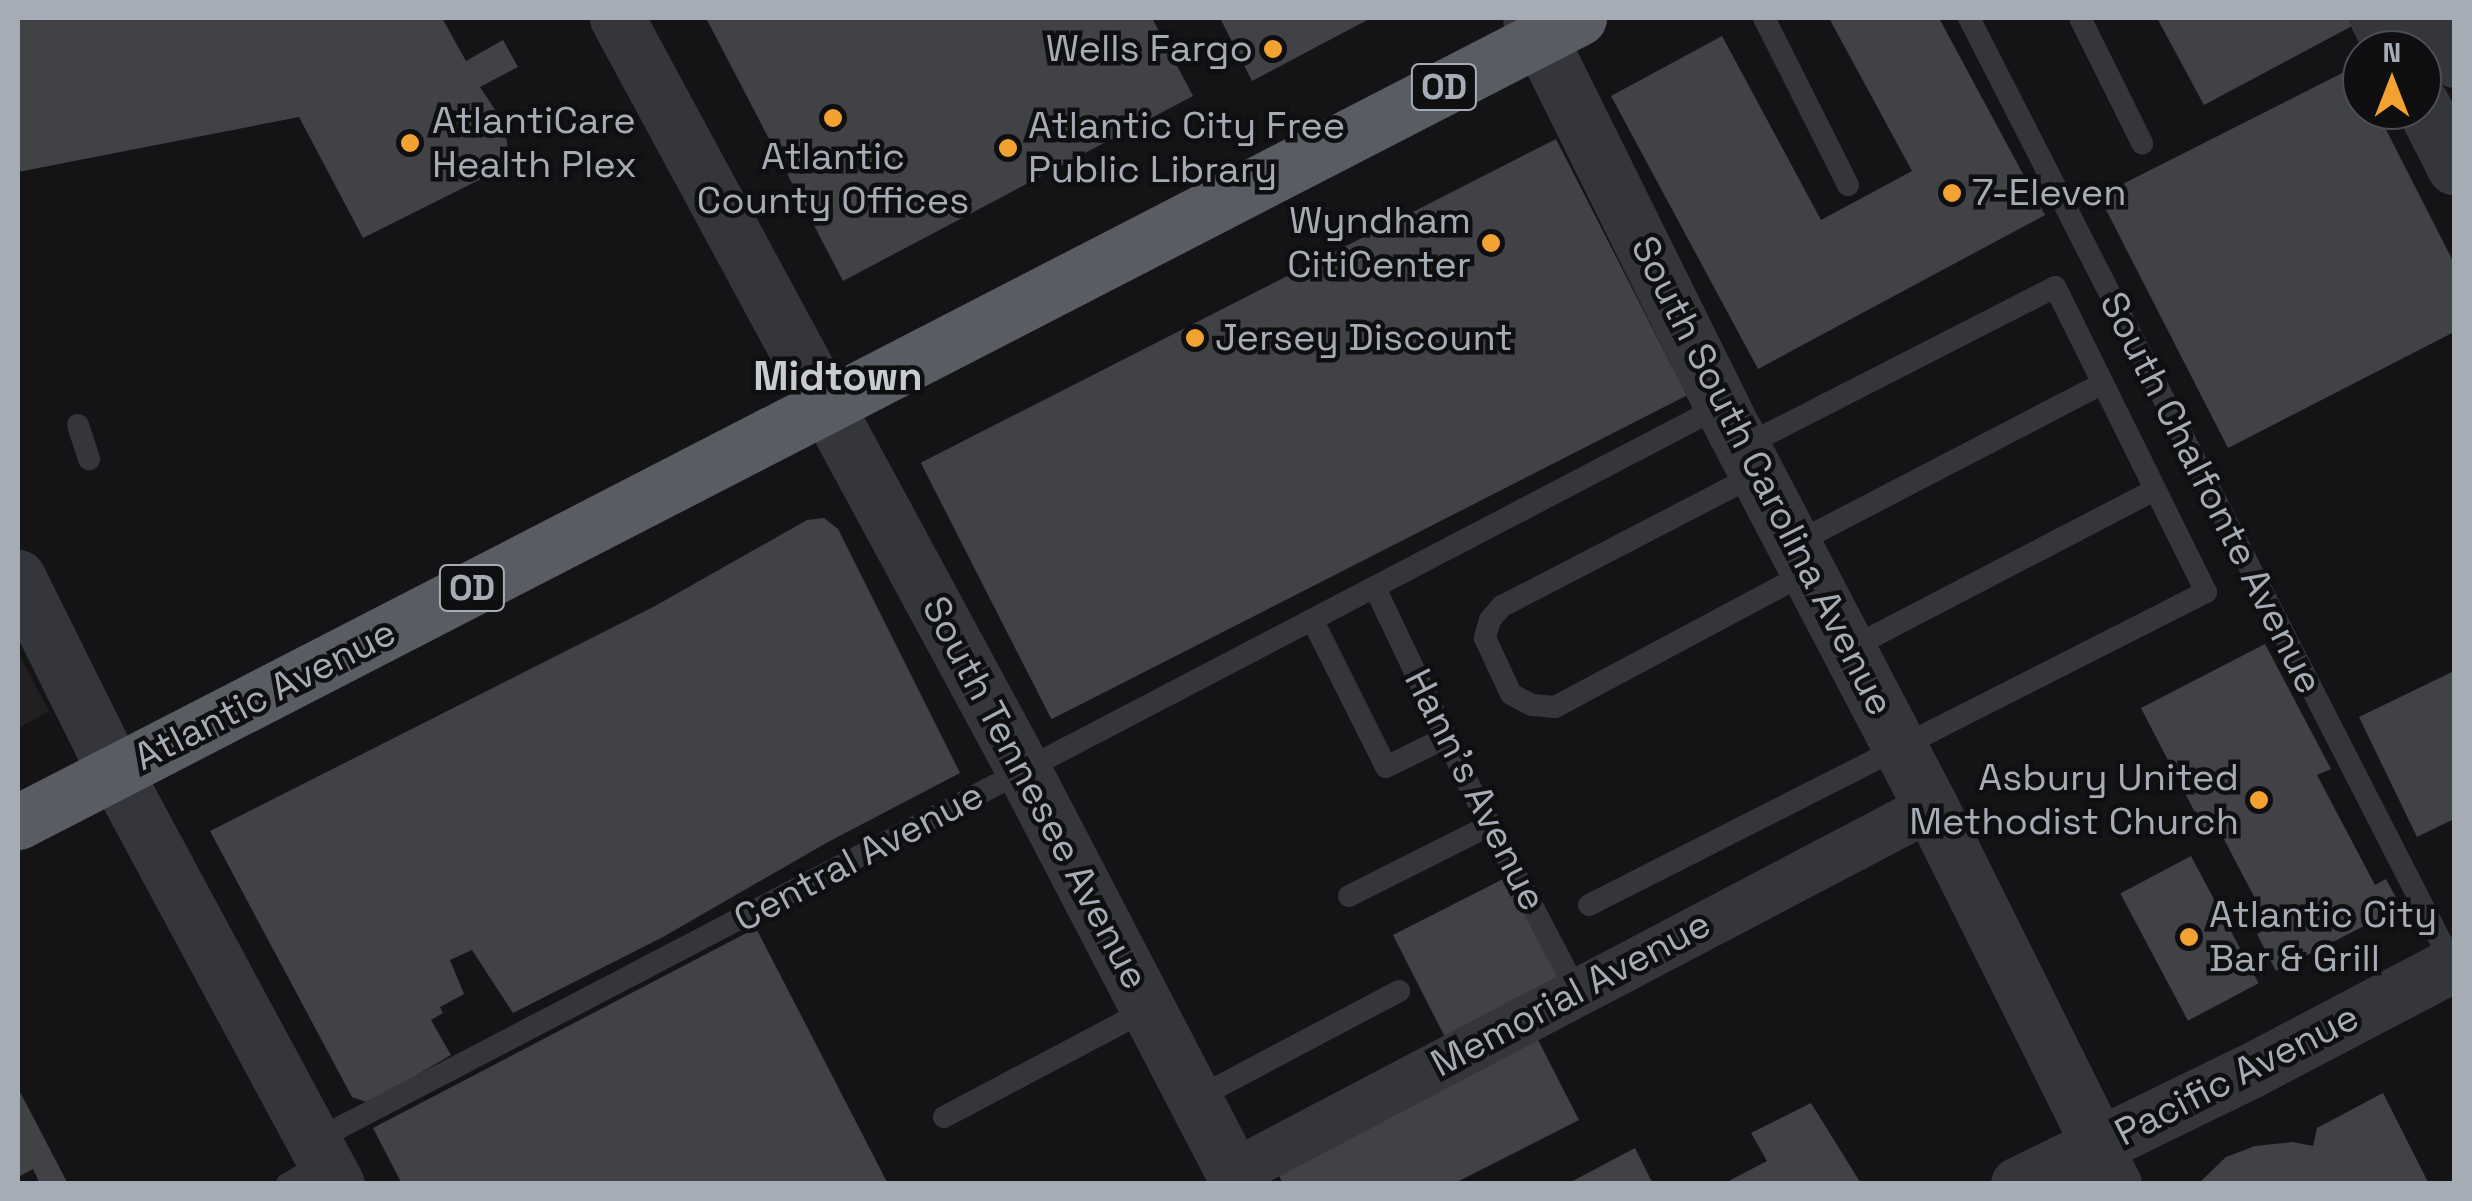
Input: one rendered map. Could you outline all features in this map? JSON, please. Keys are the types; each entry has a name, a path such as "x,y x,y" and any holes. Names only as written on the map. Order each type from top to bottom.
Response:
{"highway":[{"name":"Atlantic Avenue","path":"18,822 828,405 1550,24"}],"street":[{"name":"South Tennesee Avenue","path":"617,18 1024,771 1195,1099 1228,1180"},
{"path":"2433,18 2454,60"},
{"name":"South South Carolina Avenue","path":"1550,24 1741,442 1931,807 2108,1165"},
{"path":"2435,130 2454,167"},
{"path":"18,576 316,1167"},
{"name":"Memorial Avenue","path":"1228,1180 1576,990 1931,807"},
{"name":"Pacific Avenue","path":"2018,1184 2108,1165 2454,966"}],"lane":[{"path":"1764,18 1848,185"},
{"name":"South Chalfonte Avenue","path":"1969,18 2454,966"},
{"path":"2080,18 2142,142"},
{"path":"1589,905 1902,750 2206,592 2055,287 1741,442 1502,606 1490,620 1484,638 1511,694 1532,705 1555,707 1801,558 2102,384"},
{"path":"78,425 89,458"},
{"name":"Central Avenue","path":"316,1167 1024,771 1375,588 1741,442"},
{"path":"1849,650 2155,490"},
{"name":"Hann's Avenue","path":"1375,588 1490,826 1576,990"},
{"path":"1314,621 1386,766 1447,737"},
{"path":"1348,896 1490,826"},
{"path":"1195,1099 1399,991"},
{"path":"944,1117 1148,1009"}],"shaded area":[{"path":"18,652 49,711 18,728"}],"building":[{"name":"AtlantiCare Health Plex","path":"18,18 442,18 466,61 503,40 518,67 480,87 503,122 511,164 363,238 299,117 18,172"},
{"path":"706,18 1152,18 1193,96 843,281"},
{"name":"Wells Fargo","path":"1220,18 1371,18 1252,81"},
{"name":"7-Eleven","path":"1829,18 1939,18 2045,215 1758,369 1611,96 1722,36 1821,220 1912,171"},
{"path":"2157,18 2348,18 2352,26 2204,105"},
{"path":"2342,73 2342,130 2386,130 2454,263 2454,332 2228,448 2099,196"},
{"path":"1556,139 1687,396 1051,719 921,463"},
{"path":"824,518 838,529 960,773 828,842 663,937 513,1013 472,950 450,960 464,994 440,1007 443,1013 431,1020 451,1055 369,1103 352,1097 210,831 655,606 807,520"},
{"name":"Asbury United Methodist Church","path":"2265,644 2331,769 2317,775 2375,885 2386,879 2401,907 2276,971 2257,934 2270,927 2216,824 2204,830 2141,708"},
{"path":"2454,671 2454,819 2417,837 2359,717"},
{"name":"Atlantic City Bar & Grill","path":"2191,856 2259,983 2188,1021 2120,894"},
{"path":"1507,877 1561,984 1447,1042 1393,935"},
{"path":"756,928 888,1184 402,1184 373,1128"},
{"path":"1535,1034 1579,1120 1453,1184 1283,1184 1274,1165"},
{"path":"18,1088 68,1184 40,1184 33,1169 20,1176"},
{"path":"2383,1093 2429,1184 2198,1184 2226,1157 2255,1146 2293,1142 2313,1146 2317,1128"},
{"path":"1811,1103 1860,1182 1723,1184 1767,1161 1751,1133"},
{"path":"1635,1148 1653,1184 1567,1184"}],"place":[{"name":"Wells Fargo","path":"1273,49"},
{"name":"Atlantic County Offices","path":"833,118"},
{"name":"AtlantiCare Health Plex","path":"410,143"},
{"name":"Atlantic City Free Public Library","path":"1008,148"},
{"name":"7-Eleven","path":"1952,193"},
{"name":"Wyndham CitiCenter","path":"1491,243"},
{"name":"Jersey Discount","path":"1195,338"},
{"name":"Asbury United Methodist Church","path":"2259,800"},
{"name":"Atlantic City Bar & Grill","path":"2189,937"}],"district":[{"name":"Midtown","path":"838,377"}]}
